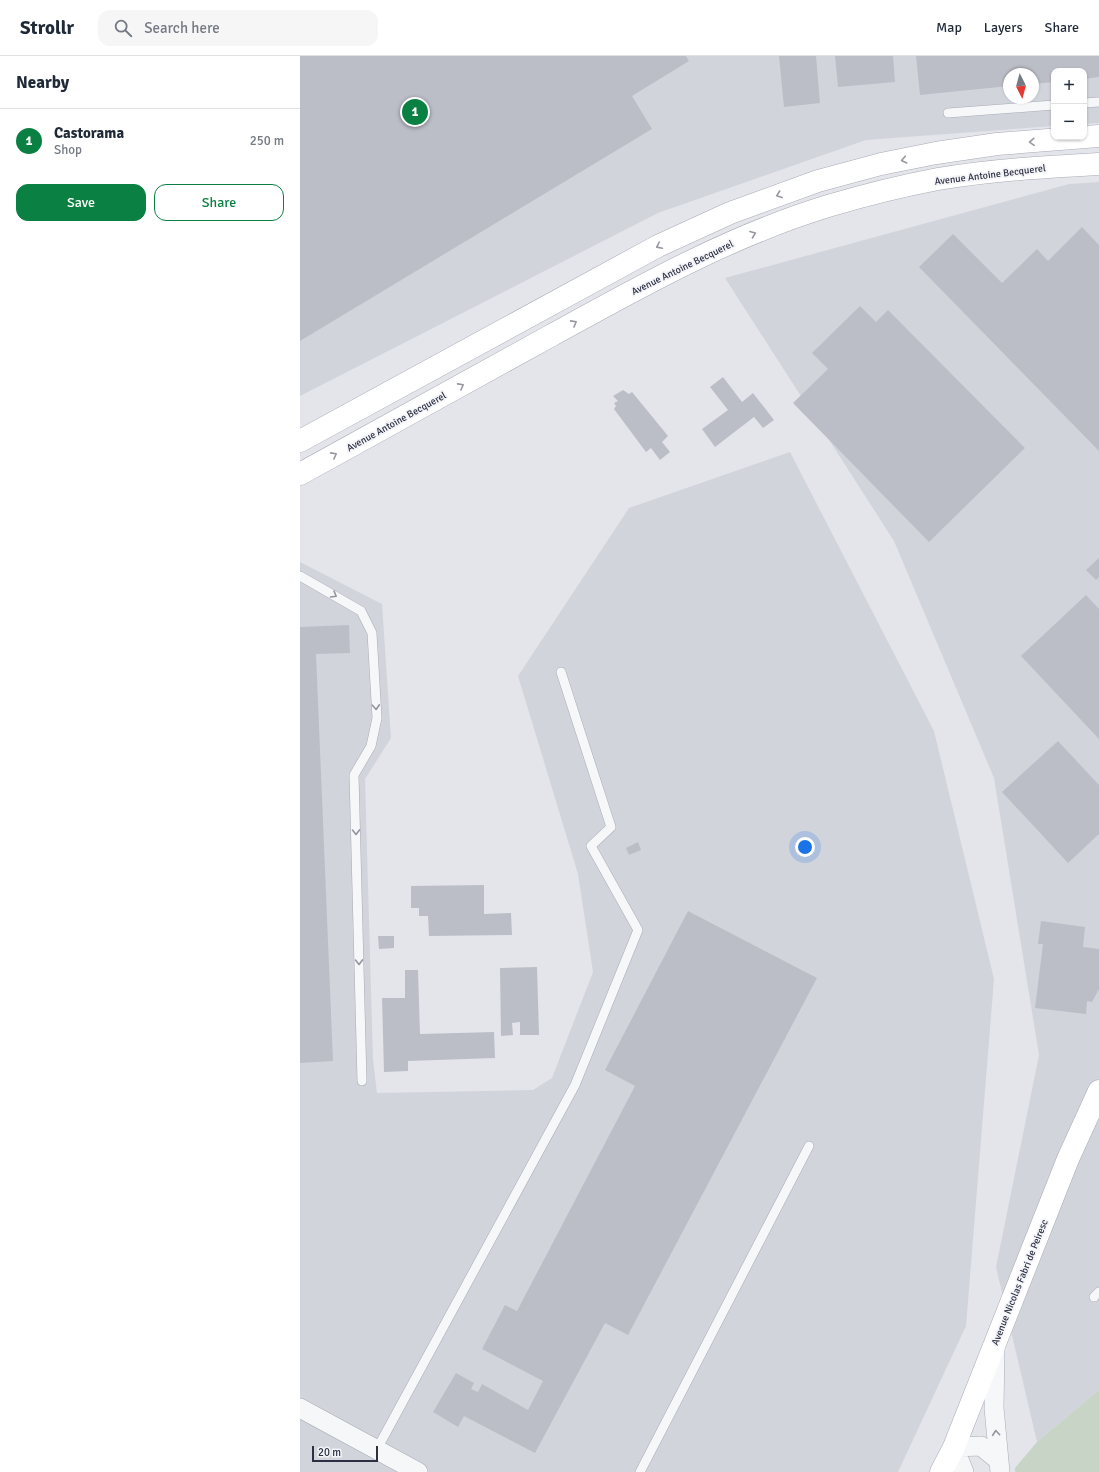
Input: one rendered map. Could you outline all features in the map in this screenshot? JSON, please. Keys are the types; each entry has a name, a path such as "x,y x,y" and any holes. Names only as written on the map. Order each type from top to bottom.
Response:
{"main road":[{"path":"300,441 658,246 730,213 818,181 881,164 936,153 997,144 1099,136"},
{"name":"Avenue Antoine Becquerel","path":"304,472 666,272 739,239 827,207 889,189 939,179 1010,170 1099,164"},
{"name":"Avenue Nicolas Fabri de Peiresc","path":"941,1472 954,1447 1068,1159 1099,1092"}],"street":[{"path":"995,1343 994,1408 999,1466"},
{"path":"300,1408 418,1472"},
{"path":"964,1472 954,1447 980,1446 999,1466"}],"lane":[{"path":"1087,103 1099,102"},
{"path":"948,113 1051,105"},
{"path":"300,576 361,611 372,633 377,718 371,746 354,775 362,1081"},
{"path":"377,1449 575,1085 638,930 591,846 611,826 561,672"},
{"path":"640,1472 809,1146"}],"shaded area":[{"path":"300,56 1099,56 1099,123 1087,124 1087,68 1051,68 1051,126 866,140 658,213 300,396"},
{"path":"1099,182 1099,1390 1037,1442 996,1267 1039,1055 994,778 894,541 725,278 1069,184"},
{"path":"790,452 934,731 994,979 966,1326 898,1472 300,1472 300,562 382,604 391,738 365,779 373,1060 377,1093 533,1090 552,1078 593,972 578,874 518,676 629,508"}],"green space":[{"path":"1099,1390 1099,1472 1015,1472 1015,1468 1037,1442"}],"building":[{"path":"300,56 686,56 689,61 632,96 652,129 300,341"},
{"path":"779,56 816,56 820,103 784,107"},
{"path":"835,56 893,56 895,82 838,87"},
{"path":"916,56 1099,56 1099,77 1087,79 1087,68 1051,68 1051,82 1039,83 1039,68 1003,68 1003,87 920,95"},
{"path":"1082,227 1099,245 1099,451 919,267 953,234 1002,283 1037,249 1048,261"},
{"path":"860,306 876,322 888,310 1025,448 929,542 793,403 828,369 812,353"},
{"path":"723,377 742,402 753,393 774,420 763,428 754,417 715,447 702,429 728,410 710,387"},
{"path":"623,390 629,394 632,392 668,436 662,442 670,452 660,460 651,448 646,452 614,409 616,406 614,403 618,401 613,396"},
{"path":"1099,558 1099,577 1096,580 1086,570"},
{"path":"1086,595 1099,609 1099,739 1021,656"},
{"path":"349,625 350,653 316,654 333,1061 300,1063 300,627"},
{"path":"1058,741 1099,785 1099,834 1068,863 1002,792"},
{"path":"638,842 641,850 629,855 626,848"},
{"path":"484,885 484,914 511,913 512,935 429,936 428,916 419,916 419,908 411,908 411,886"},
{"path":"688,911 817,978 628,1335 605,1323 535,1453 464,1416 458,1427 433,1412 456,1373 474,1383 471,1389 478,1392 482,1384 528,1410 543,1381 482,1349 505,1305 517,1311 635,1086 605,1070"},
{"path":"1041,921 1085,927 1083,947 1099,949 1099,989 1092,1002 1087,1001 1086,1014 1035,1008 1043,944 1038,944"},
{"path":"378,936 394,936 394,948 379,949"},
{"path":"537,967 539,1035 520,1035 520,1022 512,1023 513,1035 501,1036 500,968"},
{"path":"405,970 418,970 420,1034 494,1032 495,1058 408,1061 408,1071 384,1072 382,998 405,998"}],"place":[{"name":"Castorama","path":"415,112"}]}
